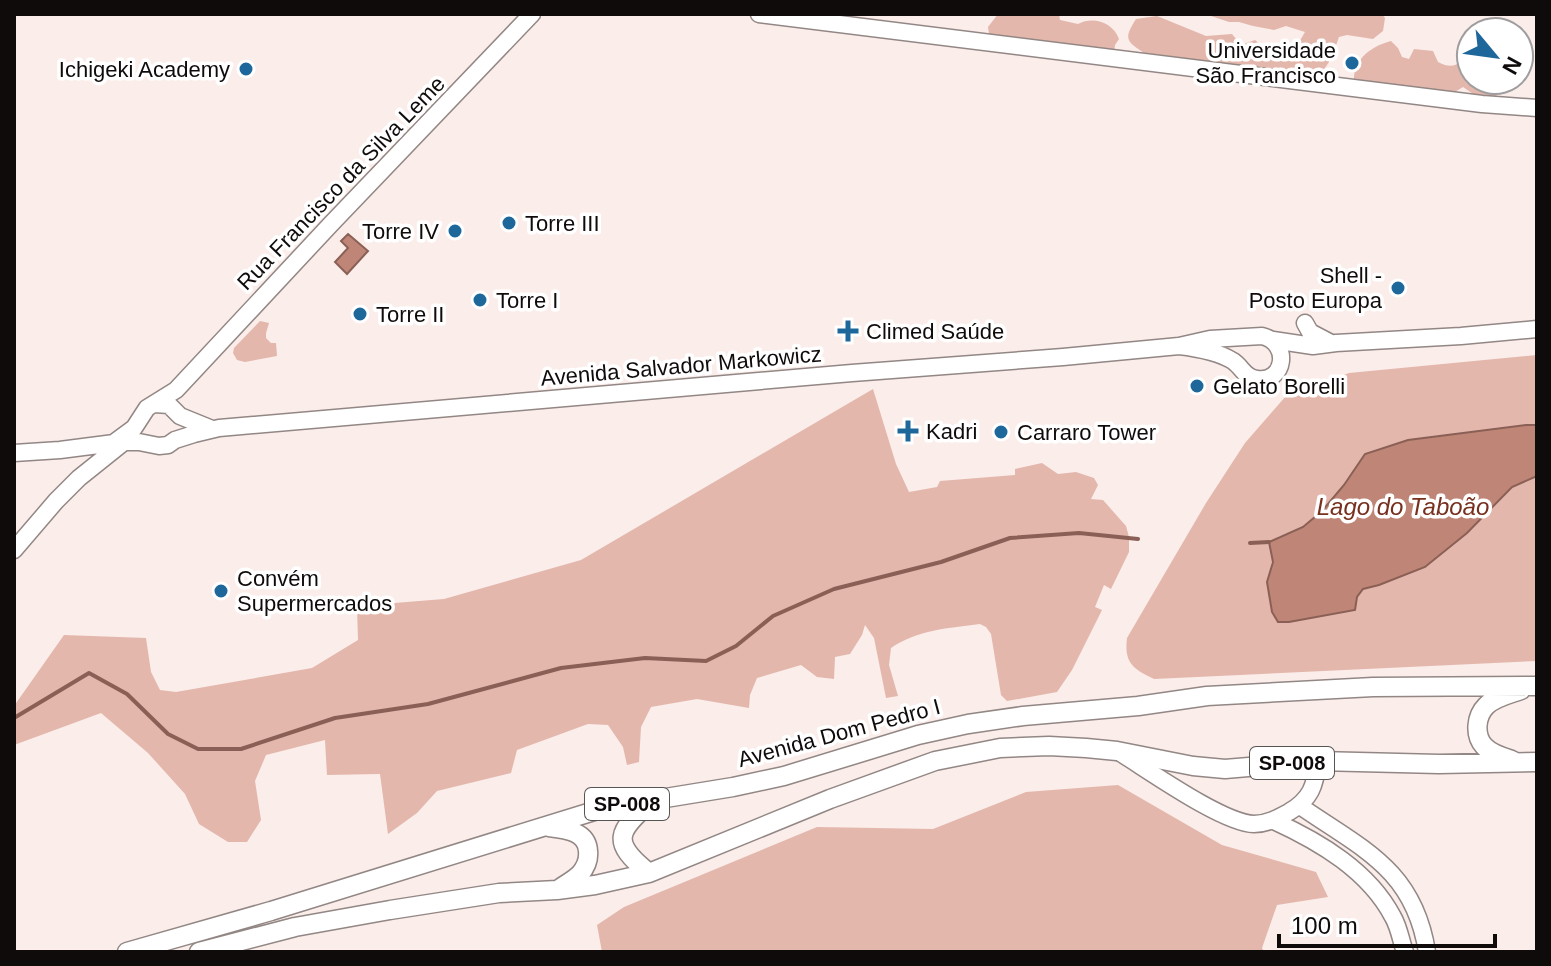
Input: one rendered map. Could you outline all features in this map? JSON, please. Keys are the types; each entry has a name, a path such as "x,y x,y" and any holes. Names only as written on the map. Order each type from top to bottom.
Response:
{"main road":[{"path":"1529,762 1495,754 1483,745 1477,734 1484,707 1494,700 1534,686"},
{"name":"Avenida Dom Pedro I","path":"127,952 604,808 784,776 918,735 968,724 1207,696 1373,687 1534,686"},
{"name":"SP-008","path":"199,952 295,927 390,910 499,893 595,885 649,873 830,799 935,761 1000,748 1049,746 1117,751 1225,769 1318,761 1439,764 1529,762"},
{"path":"649,873 631,859 622,838 625,826 654,800"},
{"path":"545,826 568,829 582,836 588,844 587,865 579,875 557,890"}],"street":[{"name":"Rua Francisco da Silva Leme","path":"154,404 170,395 532,14"},
{"path":"759,14 1482,104 1537,108"},
{"path":"1305,323 1310,332 1331,343"},
{"path":"1240,366 1238,354 1244,342 1262,336 1305,346 1537,329"},
{"name":"Avenida Salvador Markowicz","path":"175,440 212,429 1179,346 1210,339 1250,338"},
{"path":"1179,346 1203,350 1233,361 1246,375 1256,379 1268,378 1278,369 1282,357 1273,340"},
{"path":"14,453 119,442 168,445 180,432 182,382"},
{"path":"14,550 56,501 128,434 147,408 154,404 169,405 180,416 212,429"},
{"path":"139,422 142,437 148,444"},
{"path":"71,449 85,459 83,474"},
{"path":"1117,751 1211,808 1234,820 1254,824 1274,821 1300,806 1316,780 1318,761"},
{"path":"1300,806 1376,856 1394,875 1412,902 1424,933 1427,952"},
{"path":"1274,821 1294,830 1356,870 1375,889 1394,918 1405,952"}],"shaded area":[{"path":"998,14 1059,14 1060,20 1078,24 1102,22 1112,28 1119,39 1114,52 989,34 988,27"},
{"path":"1205,14 1382,14 1385,18 1383,31 1373,39 1347,35 1339,37 1327,65 1314,77 1148,56 1129,41 1129,33 1136,19 1157,16 1206,36 1232,34 1241,45 1255,40 1271,53 1292,54 1305,32 1286,26 1274,30 1229,22"},
{"path":"1391,41 1402,57 1409,59 1414,49 1433,51 1438,62 1455,65 1455,92 1450,95 1354,81 1360,60 1377,46"},
{"path":"260,321 269,323 266,338 276,343 277,356 245,362 237,360 234,348"},
{"path":"1537,355 1537,425 1449,435 1344,485 1322,511 1303,527 1278,537 1267,582 1357,597 1363,589 1425,567 1467,533 1512,487 1537,476 1537,661 1154,679 1132,664 1127,654 1127,638 1245,443 1286,396 1349,373"},
{"path":"873,389 896,464 909,492 937,487 940,481 1015,475 1015,469 1042,463 1058,474 1076,472 1094,478 1098,485 1091,499 1103,500 1126,526 1129,552 1111,589 1104,585 1095,607 1102,610 1072,670 1057,692 1007,701 1001,695 991,634 980,624 922,634 891,648 889,665 898,696 886,698 874,638 865,625 850,654 835,657 834,679 817,677 801,665 757,678 749,708 697,699 651,707 641,727 639,762 627,765 623,747 608,725 588,724 517,750 511,773 437,791 417,813 388,834 380,774 327,775 325,740 266,755 255,781 261,820 247,842 228,842 199,824 185,794 148,753 101,713 14,745 14,706 64,635 146,638 151,672 160,690 176,692 312,668 358,640 357,606 444,599 581,560"},
{"path":"1118,785 1222,845 1316,872 1328,897 1277,905 1262,948 1264,952 602,952 597,925 624,907 817,827 933,829 1026,792"}],"water":[{"path":"348,234 368,251 347,274 335,262 348,248 341,241"},
{"name":"Lago do Taboão","path":"1537,425 1537,476 1512,487 1467,533 1425,567 1363,589 1357,597 1355,610 1278,622 1272,612 1267,582 1273,562 1269,542 1303,527 1322,511 1365,454 1408,440"}],"waterway":[{"path":"14,718 89,673 127,694 168,734 198,749 241,749 335,718 428,704 561,668 645,658 706,661 736,646 773,616 834,589 941,562 1010,538 1079,533 1138,539"},
{"path":"1250,543 1269,542"}],"place":[{"name":"Universidade São Francisco","path":"1352,63"},
{"name":"Ichigeki Academy","path":"246,69"},
{"name":"Torre III","path":"509,223"},
{"name":"Torre IV","path":"455,231"},
{"name":"Shell - Posto Europa","path":"1398,288"},
{"name":"Torre I","path":"480,300"},
{"name":"Torre II","path":"360,314"},
{"name":"Climed Saúde","path":"848,331"},
{"name":"Gelato Borelli","path":"1197,386"},
{"name":"Kadri","path":"908,431"},
{"name":"Carraro Tower","path":"1001,432"},
{"name":"Convém Supermercados","path":"221,591"}]}
